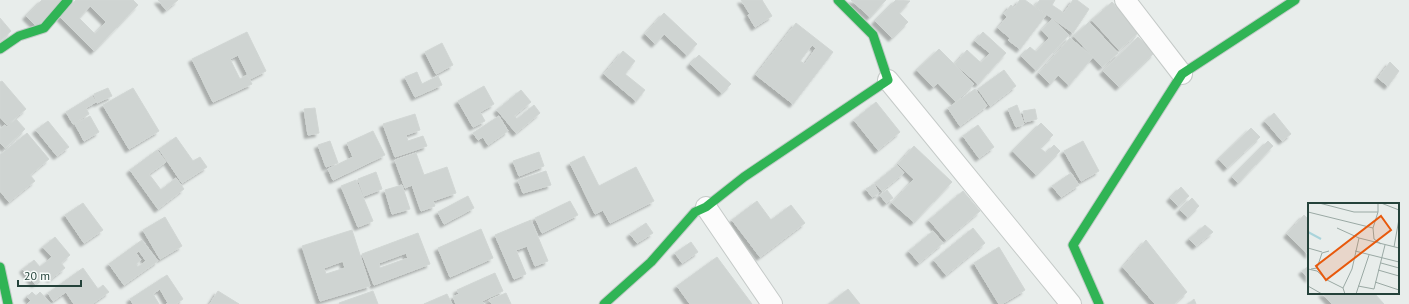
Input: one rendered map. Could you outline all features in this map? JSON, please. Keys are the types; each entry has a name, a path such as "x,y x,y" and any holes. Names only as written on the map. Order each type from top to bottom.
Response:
{"street":[{"path":"0,49 19,36 44,28 68,0"},
{"path":"838,0 873,35 888,80 1071,304"},
{"path":"1125,0 1182,74"},
{"path":"1099,304 1073,245 1182,74 1294,0"},
{"path":"604,304 652,262 695,212 706,207 744,177 888,80"},
{"path":"706,207 772,304"},
{"path":"0,267 8,304"}],"building":[{"path":"42,0 61,0 37,27 26,16"},
{"path":"76,0 133,0 138,5 94,51 60,17","holes":["90,6 106,22 95,34 79,18"]},
{"path":"158,0 178,0 166,10"},
{"path":"741,0 762,0 772,16 755,27 748,15 750,14"},
{"path":"851,0 886,0 870,17"},
{"path":"896,0 910,1 899,13 908,22 892,38 875,21"},
{"path":"1020,0 1025,0 1046,15 1020,49 1008,40 1010,38 998,28 1007,17 1004,14 1011,5 1014,8"},
{"path":"1040,0 1055,0 1052,5 1064,13 1073,0 1077,0 1089,9 1073,33 1035,6"},
{"path":"1112,2 1139,32 1119,50 1092,20"},
{"path":"664,13 697,44 687,55 664,34 655,44 645,34"},
{"path":"0,18 11,31 0,41"},
{"path":"1052,19 1069,35 1036,70 1021,56 1030,47 1036,52 1049,38 1042,30"},
{"path":"1089,22 1118,53 1102,67 1074,36"},
{"path":"796,23 833,52 793,104 756,75","holes":["812,45 816,48 805,64 800,61"]},
{"path":"247,32 266,71 250,79 238,55 230,59 240,79 247,75 252,84 213,102 192,59"},
{"path":"983,32 1006,53 978,84 955,64 967,50 981,63 990,53 975,41"},
{"path":"1138,37 1154,53 1119,87 1103,71"},
{"path":"1070,38 1093,57 1069,85 1058,75 1050,84 1039,73"},
{"path":"442,43 453,65 436,74 425,52"},
{"path":"939,49 974,84 956,102 938,83 933,87 917,70"},
{"path":"623,51 635,61 625,74 645,90 636,101 604,74"},
{"path":"699,55 731,84 722,93 690,64"},
{"path":"1390,62 1399,71 1388,86 1378,78"},
{"path":"1004,70 1016,86 990,106 978,89"},
{"path":"417,72 422,84 438,76 442,85 415,97 405,77"},
{"path":"2,81 26,109 7,125 0,117 0,82"},
{"path":"484,86 494,104 480,112 485,121 473,127 458,101"},
{"path":"108,88 112,96 97,103 94,94"},
{"path":"133,88 159,131 129,149 103,105"},
{"path":"975,89 987,106 960,126 948,108"},
{"path":"521,90 531,102 514,116 517,119 534,105 540,113 516,133 497,110"},
{"path":"92,96 96,102 86,108 89,114 73,124 66,112"},
{"path":"876,102 900,132 878,150 854,120"},
{"path":"1017,105 1024,124 1016,127 1008,109"},
{"path":"315,108 319,133 308,135 304,109"},
{"path":"1035,109 1037,119 1025,122 1023,111"},
{"path":"1274,113 1291,134 1282,141 1265,121"},
{"path":"415,114 420,130 406,135 408,141 423,136 427,146 395,157 383,124"},
{"path":"90,116 99,132 84,141 75,124"},
{"path":"499,116 508,131 488,145 483,137 478,140 473,133"},
{"path":"16,119 25,129 5,148 0,143 0,129 5,125 7,127"},
{"path":"48,121 69,147 57,156 36,130"},
{"path":"1041,123 1053,135 1040,148 1046,153 1054,145 1060,151 1036,175 1013,151"},
{"path":"978,125 994,147 979,158 963,136"},
{"path":"1251,128 1260,137 1227,168 1219,159"},
{"path":"373,131 385,155 333,180 328,169 353,157 347,143"},
{"path":"27,133 49,159 30,175 35,181 9,202 0,191 0,155"},
{"path":"176,137 193,161 200,157 207,167 182,183 159,149"},
{"path":"330,141 338,163 326,167 318,145"},
{"path":"1083,141 1099,171 1081,181 1064,151"},
{"path":"1268,141 1273,146 1238,183 1232,177"},
{"path":"914,146 952,182 914,222 892,203 914,179 898,164"},
{"path":"157,150 166,162 149,174 161,190 176,178 184,189 158,209 130,170"},
{"path":"539,152 544,166 519,176 513,161"},
{"path":"416,153 424,175 447,167 456,193 433,201 435,206 421,211 412,185 405,188 395,160"},
{"path":"584,156 599,186 636,167 654,201 610,223 603,210 595,214 570,163"},
{"path":"897,165 904,173 882,191 875,183"},
{"path":"546,171 551,185 523,193 518,180"},
{"path":"376,172 382,189 364,196 358,179"},
{"path":"1071,173 1079,185 1061,197 1052,186"},
{"path":"356,180 373,221 358,227 341,186"},
{"path":"874,184 879,193 872,197 866,189"},
{"path":"402,185 410,209 392,214 385,190"},
{"path":"1181,187 1189,196 1178,206 1170,198"},
{"path":"887,190 893,198 886,203 880,195"},
{"path":"963,191 980,211 946,240 929,220"},
{"path":"468,196 474,208 444,224 438,212"},
{"path":"1192,198 1199,206 1188,217 1180,210"},
{"path":"570,201 578,215 542,233 535,218"},
{"path":"757,201 771,220 791,205 805,223 760,257 732,220"},
{"path":"83,203 103,230 84,243 65,215"},
{"path":"1304,215 1308,219 1308,254 1287,234"},
{"path":"165,217 182,246 160,259 143,230"},
{"path":"531,220 548,261 535,266 527,246 516,250 526,274 514,279 495,235"},
{"path":"646,223 653,233 637,243 630,234"},
{"path":"1205,225 1213,232 1196,246 1189,239"},
{"path":"973,228 985,243 946,275 934,260"},
{"path":"481,229 493,258 450,277 438,248"},
{"path":"352,230 370,286 320,301 302,246","holes":["343,261 345,268 326,274 324,268"]},
{"path":"933,231 943,243 919,263 909,251"},
{"path":"418,233 430,264 374,285 362,254","holes":["406,253 408,258 380,268 379,263"]},
{"path":"55,237 70,255 61,263 65,268 51,279 47,274 35,284 23,269 34,260 40,267 52,257 43,247"},
{"path":"142,240 158,261 124,285 109,264","holes":["139,251 146,261 138,267 136,264 141,260 136,253"]},
{"path":"1146,240 1187,292 1174,304 1155,304 1123,267"},
{"path":"691,242 698,252 682,263 675,253"},
{"path":"999,247 1025,290 1002,304 999,304 974,263"},
{"path":"717,257 752,304 690,304 677,286"},
{"path":"1308,267 1308,278 1302,271"},
{"path":"83,268 98,289 103,285 109,292 92,304 74,304 66,292 53,301 48,293"},
{"path":"495,273 503,291 482,301 484,304 456,304 453,297 459,294 457,290"},
{"path":"167,275 183,299 176,304 166,304 168,303 160,289 153,294 159,304 133,304 130,299"},
{"path":"848,289 860,304 829,304"},
{"path":"218,291 239,304 210,304"},
{"path":"373,291 378,304 339,303"},
{"path":"32,292 36,296 40,292 51,304 27,304 31,301 27,297"},
{"path":"506,293 511,304 492,304 489,300"},
{"path":"447,294 452,304 424,304"},
{"path":"1323,294 1375,294 1384,304 1332,304"},
{"path":"1194,299 1196,304 1188,304"}],"traffic: fast":[{"path":"0,49 19,36 44,28 68,0"},
{"path":"604,304 651,262 695,212 706,207 744,177 888,80 873,35 838,0"},
{"path":"1099,304 1073,245 1182,74 1295,0"},
{"path":"0,267 8,304"}]}
